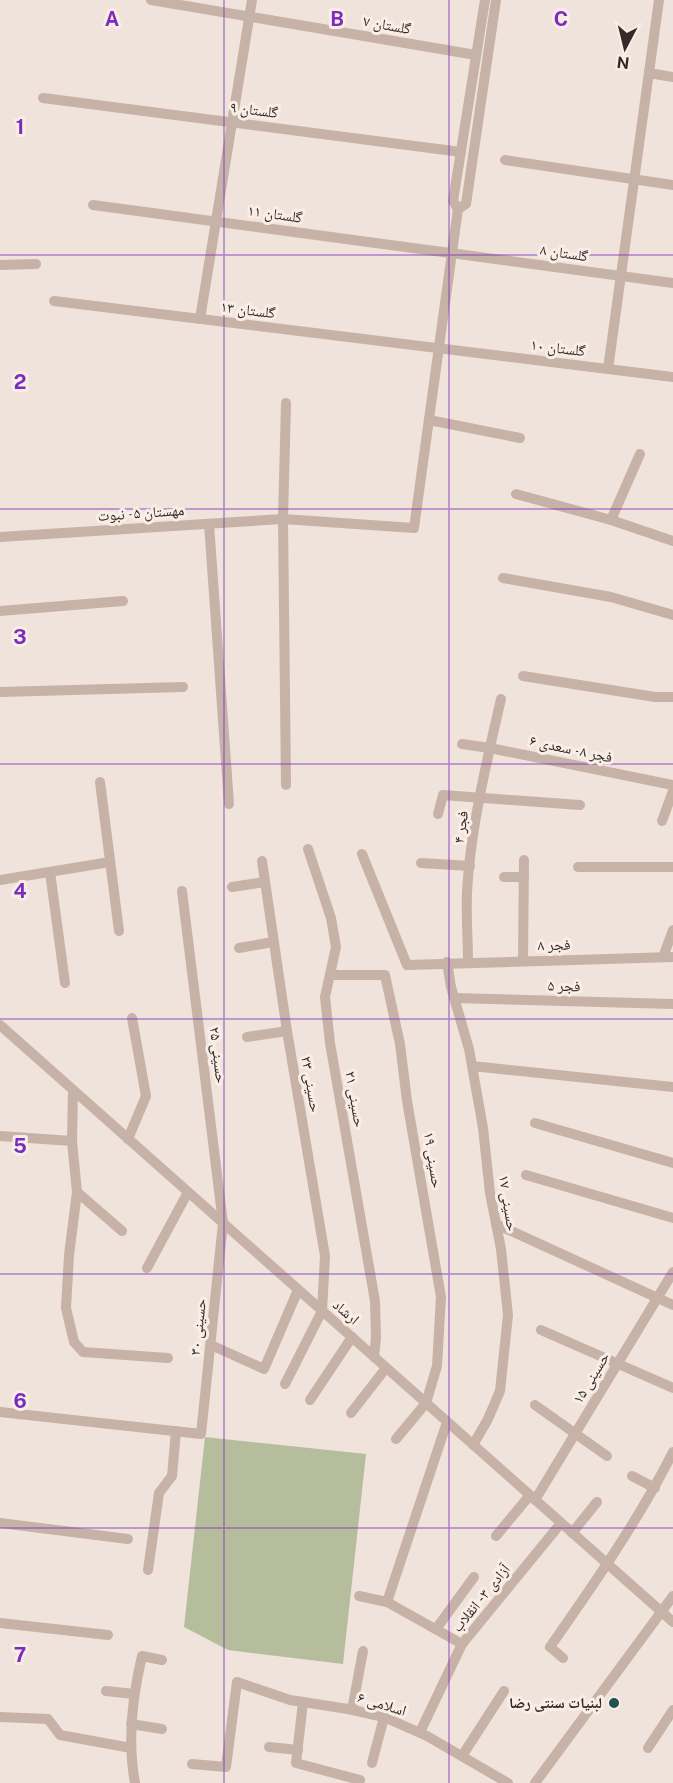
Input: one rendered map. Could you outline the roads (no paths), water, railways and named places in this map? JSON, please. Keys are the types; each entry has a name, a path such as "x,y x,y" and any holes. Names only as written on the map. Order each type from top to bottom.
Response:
{"street":[{"name":"گلستان ۷","path":"151,0 476,55"},
{"path":"200,319 252,0"},
{"path":"485,0 453,201 458,209 429,420 520,438"},
{"path":"458,209 466,204 495,0"},
{"path":"608,369 659,0"},
{"path":"649,73 673,77"},
{"name":"گلستان ۹","path":"43,98 460,152"},
{"path":"505,159 673,185"},
{"name":"گلستان ۱۱","path":"93,205 452,253"},
{"name":"گلستان ۸","path":"452,253 673,283"},
{"path":"0,265 36,264"},
{"name":"گلستان ۱۳","path":"54,301 439,348"},
{"name":"گلستان ۱۰","path":"439,348 673,377"},
{"path":"286,403 283,519 286,785"},
{"name":"مهستان ۵ - نبوت","path":"0,537 283,519 414,528 429,420"},
{"path":"611,520 640,454"},
{"path":"516,494 611,520 673,541"},
{"path":"208,524 230,804"},
{"path":"503,578 611,597 673,615"},
{"path":"0,611 123,602"},
{"path":"523,675 673,698"},
{"path":"0,692 183,687"},
{"name":"فجر ۴","path":"468,962 467,892 470,866 480,796 501,699"},
{"name":"فجر ۸ - سعدی ۶","path":"462,744 673,785"},
{"path":"100,782 119,931"},
{"path":"662,821 673,791"},
{"path":"438,814 443,795 580,805"},
{"name":"حسینی ۲۱","path":"308,849 333,928 336,947 326,997 330,1043 375,1301 374,1357"},
{"name":"فجر ۸","path":"362,854 406,965 668,957"},
{"name":"حسینی ۲۳","path":"262,861 287,1031 326,1256 322,1311"},
{"path":"523,960 524,861"},
{"path":"0,880 110,862"},
{"path":"422,863 470,866"},
{"path":"578,867 673,867"},
{"path":"50,872 65,983"},
{"path":"504,877 524,878"},
{"path":"232,887 265,882"},
{"name":"حسینی ۲۵","path":"182,891 223,1223"},
{"path":"668,957 673,930"},
{"path":"239,948 273,942"},
{"name":"حسینی ۱۷","path":"447,962 454,998 470,1049 508,1315 500,1391 473,1445"},
{"name":"حسینی ۱۹","path":"331,975 385,975 400,1044 407,1101 441,1297 437,1366 426,1403"},
{"name":"فجر ۵","path":"454,998 673,1004"},
{"path":"128,1139 146,1096 132,1018"},
{"name":"ارشاد","path":"0,1025 673,1622"},
{"path":"247,1037 287,1031"},
{"path":"472,1066 673,1086"},
{"path":"73,1090 72,1141 77,1192 69,1255 66,1308 74,1342 83,1352 168,1358"},
{"path":"535,1123 673,1163"},
{"path":"0,1136 72,1141"},
{"path":"526,1175 673,1218"},
{"path":"77,1192 123,1231"},
{"path":"147,1268 188,1192"},
{"name":"حسینی ۳۰","path":"176,1431 201,1434 223,1223"},
{"path":"496,1224 673,1305"},
{"name":"حسینی ۱۵","path":"496,1536 532,1497 575,1433 673,1272"},
{"path":"211,1345 264,1369 298,1290"},
{"path":"285,1384 322,1311"},
{"path":"541,1330 673,1388"},
{"path":"310,1400 352,1337"},
{"path":"351,1413 386,1368"},
{"path":"396,1439 426,1403"},
{"path":"535,1405 607,1456"},
{"path":"0,1412 176,1431 172,1476 159,1493 148,1570"},
{"path":"387,1602 447,1422"},
{"path":"564,1658 550,1647 608,1564 655,1488 673,1452"},
{"path":"632,1476 655,1488"},
{"path":"572,1533 597,1502"},
{"path":"0,1523 128,1539"},
{"name":"آزادی ۳ - انقلاب","path":"420,1732 462,1644 561,1523"},
{"path":"436,1629 474,1577"},
{"path":"359,1596 387,1602 462,1644"},
{"path":"535,1783 673,1596"},
{"path":"0,1623 108,1635"},
{"path":"352,1710 363,1651"},
{"path":"135,1783 130,1724 142,1656 162,1660"},
{"name":"اسلامی ۶","path":"192,1764 226,1767 237,1683 290,1700 384,1717 420,1732 508,1783"},
{"path":"106,1691 134,1694"},
{"path":"462,1756 504,1691"},
{"path":"303,1702 297,1763 360,1780"},
{"path":"648,1748 673,1710"},
{"path":"372,1763 384,1717"},
{"path":"0,1718 48,1719 60,1735 131,1748"},
{"path":"130,1724 162,1729"},
{"path":"269,1747 298,1750"}],"place":[{"name":"لبنیات سنتی رضا","path":"614,1703"}]}
